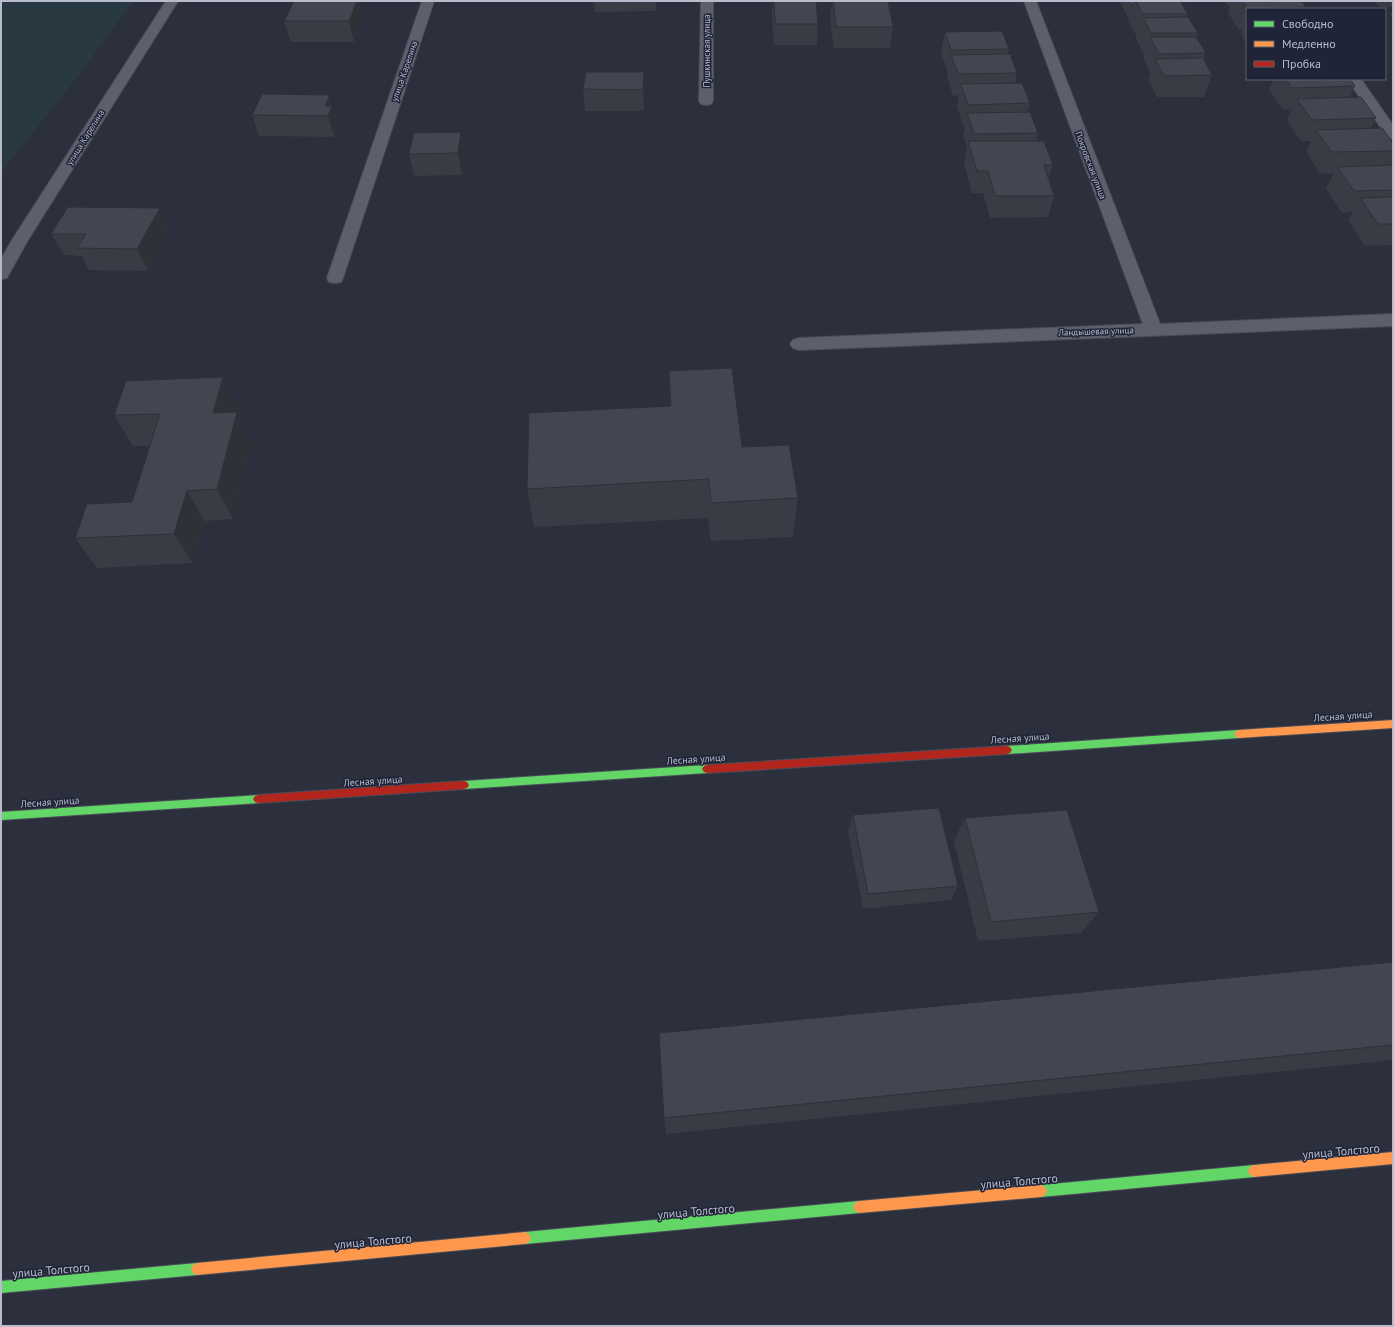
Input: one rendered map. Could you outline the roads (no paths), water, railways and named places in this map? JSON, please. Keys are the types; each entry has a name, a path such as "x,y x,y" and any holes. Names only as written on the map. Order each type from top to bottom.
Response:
{"street":[{"name":"улица Карелина","path":"1,274 20,240 172,1"},
{"name":"улица Карелина","path":"335,278 428,1"},
{"name":"Пушкинская улица","path":"706,101 707,1"},
{"name":"Покровская улица","path":"1030,1 1152,328"},
{"path":"1355,80 1392,131"},
{"name":"Ландышевая улица","path":"798,344 1152,328 1393,320"},
{"name":"Лесная улица","path":"1,816 1393,724"},
{"name":"улица Толстого","path":"1,1287 1393,1158"}]}
